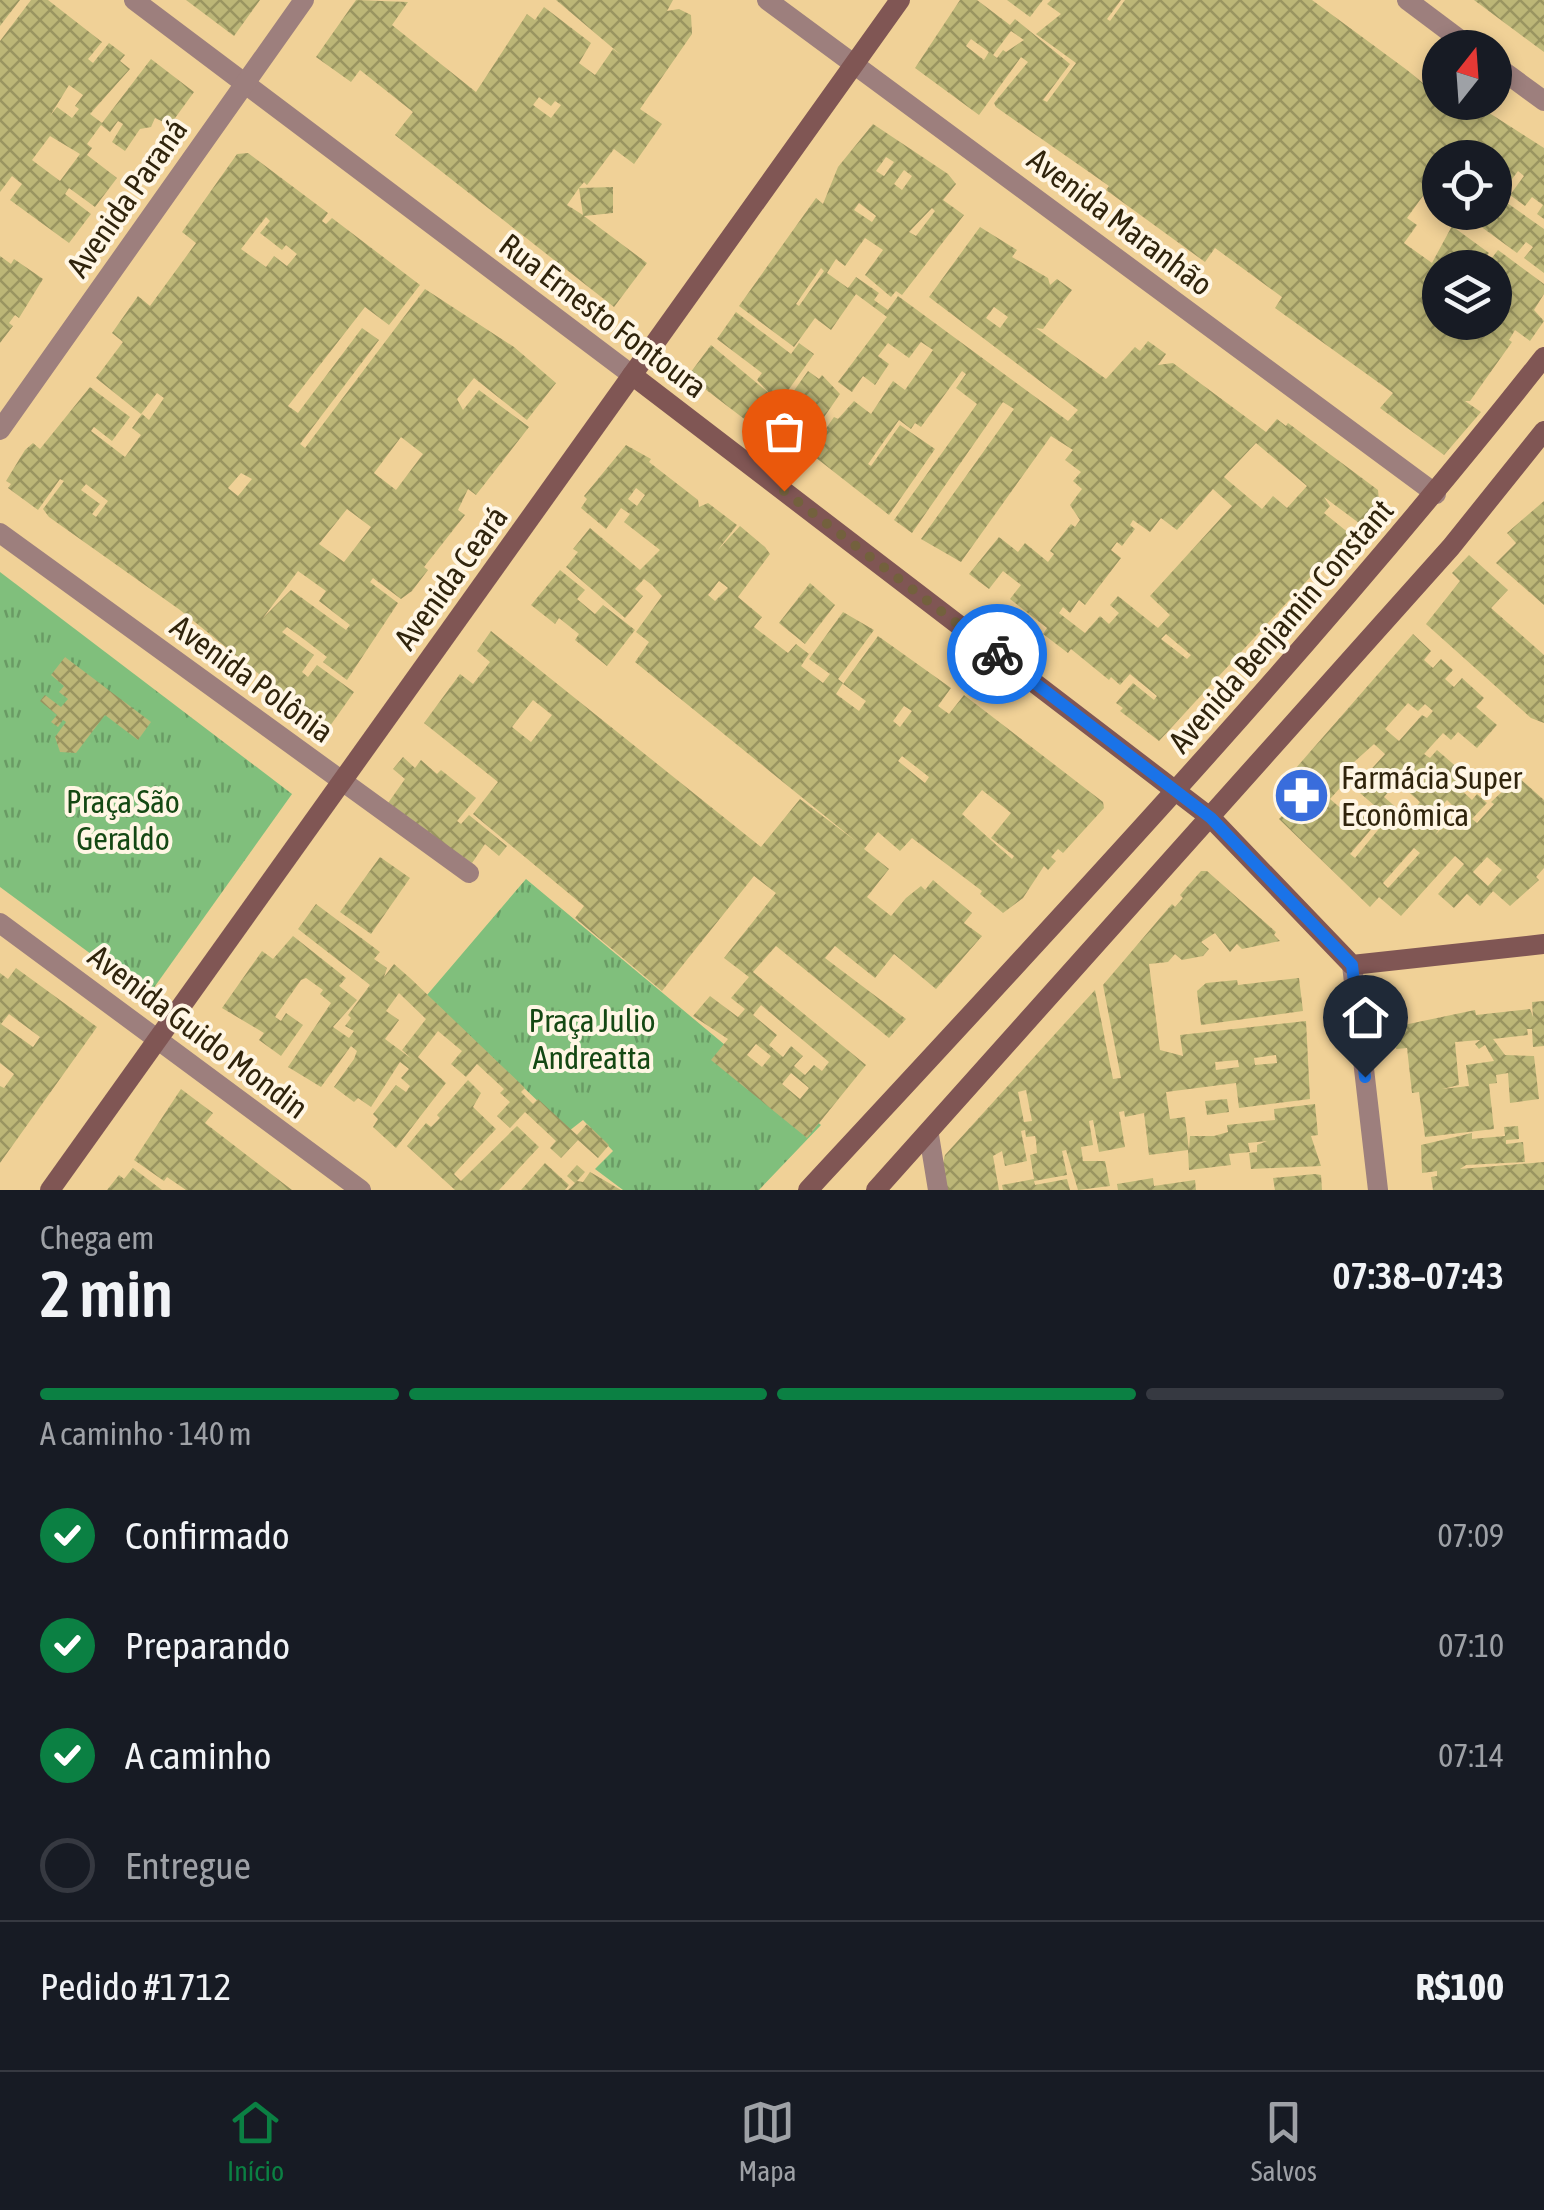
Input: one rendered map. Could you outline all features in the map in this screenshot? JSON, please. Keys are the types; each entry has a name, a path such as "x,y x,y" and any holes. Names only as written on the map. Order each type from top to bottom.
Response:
{"street":[{"name":"Rua Ernesto Fontoura","path":"134,0 1177,791 1211,818 1352,965"},
{"name":"Avenida Paraná","path":"0,430 304,0"},
{"name":"Avenida Maranhão","path":"768,0 1436,494"},
{"name":"Avenida Ceará","path":"50,1190 900,0"},
{"path":"1406,0 1447,30"},
{"path":"1512,77 1544,100"},
{"name":"Avenida Benjamin Constant","path":"808,1190 1177,791 1436,494 1544,357"},
{"path":"876,1190 1452,547 1544,431"},
{"name":"Avenida Polônia","path":"0,533 469,873"},
{"name":"Avenida Guido Mondin","path":"0,922 361,1190"},
{"path":"1378,1190 1352,965 1544,944"},
{"path":"929,1135 938,1190"}],"green space":[{"name":"Praça São Geraldo","path":"0,572 292,794 148,996 0,887"},
{"name":"Praça Julio Andreatta","path":"526,879 821,1125 759,1190 623,1190 595,1169 613,1151 583,1120 569,1131 427,995"}],"building":[{"path":"0,0 20,0 0,26"},
{"path":"31,0 48,0 102,42 88,59 93,63 109,43 125,55 120,61 130,69 90,114 102,123 151,59 194,92 170,125 155,118 151,127 140,129 125,151 112,142 123,124 118,121 110,132 101,125 87,144 92,148 87,155 117,178 95,207 69,188 65,194 91,214 69,243 10,200 22,184 12,176 0,192 0,41","holes":["69,85 83,95 75,106 79,109 72,118 57,107 50,116","50,136 80,154 60,181 32,160"]},
{"path":"186,0 260,0 234,36"},
{"path":"356,0 408,2 392,25 476,92 527,14 535,20 544,7 591,43 579,63 595,75 613,49 621,55 556,0 673,0 667,11 679,9 691,15 692,34 640,109 662,124 634,164 614,149 587,185 584,182 579,188 613,187 613,213 584,216 647,263 614,307 395,135 413,112 360,70 351,82 316,57","holes":["539,97 551,106 555,101 561,105 551,118 533,105","579,188 583,215 567,205"]},
{"path":"960,0 977,0 1010,25 1015,19 1070,64 1043,100 1047,102 1076,63 1036,34 1061,14 1047,4 1051,0 1121,0 1107,19 1110,21 1125,0 1312,0 1422,82 1422,120 1500,120 1544,148 1544,219 1537,214 1543,205 1532,197 1525,206 1512,196 1524,176 1518,171 1512,179 1512,140 1422,140 1422,197 1407,218 1417,225 1404,243 1422,256 1422,340 1512,342 1470,401 1465,401 1481,412 1444,455 1380,408 1393,393 1275,308 1282,297 1215,248 1205,262 1106,190 1109,186 996,107 994,103 1028,62 1021,57 979,115 915,68","holes":["1011,31 1024,40 1006,52 1003,50 997,58 993,55","971,39 989,52 984,60 966,46"]},
{"path":"1007,0 1043,0 1030,17"},
{"path":"1474,0 1544,0 1544,52"},
{"path":"873,124 948,174 956,184 943,200 964,215 902,295 896,291 891,297 865,275 883,250 865,238 845,266 836,259 827,273 848,288 856,277 879,293 874,300 888,310 898,296 1068,421 1078,410 929,297 980,227 1017,250 1012,257 1048,278 1050,285 1057,279 1072,290 1043,329 1036,328 1106,379 1135,347 1140,351 1148,341 1166,354 1158,365 1173,363 1266,432 1277,419 1286,426 1288,423 1378,490 1379,501 1359,523 1324,497 1330,506 1324,513 1350,534 1159,741 1120,711 1123,708 1116,703 1133,683 1154,700 1157,696 1130,674 1120,685 1111,677 1109,680 1071,649 1068,653 1043,634 1047,628 1010,599 1021,585 1003,571 989,589 969,574 999,537 1018,552 1025,543 1048,562 1054,554 1050,551 1071,524 1075,527 1080,520 1070,505 1082,489 1073,481 1081,472 1065,460 1073,450 1051,436 961,562 921,539 1014,409 1003,402 912,533 894,520 977,404 956,388 966,374 962,371 921,427 915,423 911,429 899,420 868,464 871,466 900,425 935,449 889,515 815,457 819,452 813,447 834,417 838,419 854,401 871,414 893,381 905,390 933,350 921,342 909,358 888,343 878,356 889,364 875,385 863,376 852,392 838,382 887,317 856,294 831,330 815,318 794,347 739,306 816,198 823,204 838,167","holes":["886,157 894,162 884,176 876,171","904,170 912,176 902,190 894,184","859,203 876,216 872,222 854,210","932,208 935,211 916,236 909,232","821,268 824,271 799,306 796,304","994,307 1008,317 1000,328 986,318","1256,443 1307,486 1287,508 1273,496 1262,509 1224,477","1213,489 1232,506 1150,596 1170,615 1158,628 1118,596 1110,605 1119,613 1109,624 1100,616 1085,633 1059,613 1063,607 1070,613 1079,600 1085,605 1121,558 1111,550 1117,542 1122,546 1135,529 1130,525 1133,520 1150,532 1161,518 1177,530","1166,634 1191,655 1187,659 1161,639"]},
{"path":"248,153 328,213 322,221 326,224 332,218 420,285 389,325 365,307 288,406 298,413 362,328 379,340 300,444 305,448 425,289 514,347 556,383 527,420 474,378 457,399 463,410 479,390 529,427 476,495 468,489 458,510 465,515 424,567 428,570 412,591 401,599 373,578 370,582 398,603 347,680 323,662 327,657 301,637 287,627 282,632 314,655 302,672 308,677 317,665 354,692 330,726 292,699 295,695 288,690 285,695 180,610 49,517 43,509 64,481 60,479 38,510 8,488 11,484 6,481 25,450 33,443 40,449 90,387 130,417 112,441 94,427 91,431 125,457 141,435 132,428 142,414 149,420 164,398 157,393 141,414 96,378 123,342 112,333 138,296 150,306 196,243 182,232 237,154","holes":["266,217 270,221 260,233 282,250 286,245 297,254 287,266 274,256 266,267 241,249","401,437 423,454 396,490 374,473","241,473 252,479 238,496 228,488","86,484 108,501 96,517 92,514 100,504 81,490","347,509 371,527 344,562 319,544","298,571 326,591 319,601 350,625 346,630 291,590 263,618"]},
{"path":"1512,206 1544,229 1544,273 1524,258 1533,247 1526,242 1517,253 1486,230 1512,230"},
{"path":"1450,230 1457,230 1485,250 1439,250"},
{"path":"0,256 11,264 14,259 43,279 19,318 15,315 9,323 13,326 0,343"},
{"path":"1512,260 1544,284 1544,294 1534,310 1544,321 1530,341 1515,330 1512,335"},
{"path":"736,312 791,354 799,343 814,354 777,406 781,409 808,371 819,379 822,375 840,394 802,449 767,424 771,414 760,431 688,376 711,345 770,394 757,380 762,373 717,339"},
{"path":"626,445 651,459 649,462 698,500 699,507 708,503 737,525 717,551 740,526 765,547 770,554 738,597 762,617 754,627 788,653 796,644 809,654 801,666 823,683 830,674 809,659 843,612 874,630 838,679 843,683 836,694 859,711 866,701 843,684 878,636 951,688 938,706 949,714 964,695 1103,802 1104,808 1063,853 1058,849 1051,857 1056,861 1048,870 1044,866 1023,898 1003,913 980,894 982,891 912,838 900,851 878,832 864,849 889,869 867,897 891,916 906,898 921,886 925,890 933,880 972,913 964,923 982,936 936,989 894,954 875,978 835,946 825,958 906,1019 889,1038 776,946 753,972 866,1065 807,1138 711,1060 728,1039 693,1016 710,996 738,1017 745,1009 731,998 749,977 724,958 776,893 754,876 662,991 575,918 584,906 473,814 498,782 424,723 460,674 473,684 490,662 477,651 491,631 761,847 800,799 857,842 635,662 649,642 636,632 662,596 644,579 635,589 643,596 625,618 566,567 578,552 573,549 590,528 640,570 660,550 624,522 630,514 621,508 606,529 581,508 587,499 584,496","holes":["636,488 645,495 637,506 628,499","719,581 728,588 715,601 708,595","533,700 552,715 531,742 512,727","904,706 912,711 900,727 893,721","902,756 929,777 925,783 898,761","982,790 1011,813 991,838 1014,856 1012,859 962,814","761,1005 829,1062 822,1071 814,1065 805,1075 794,1066 803,1056 791,1046 783,1057 769,1045 777,1035 753,1015","756,1044 771,1056 762,1067 747,1055","791,1073 809,1088 800,1099 782,1084"]},
{"path":"1544,501 1544,605 1496,563 1516,543 1507,533"},
{"path":"1469,555 1508,590 1491,608 1544,655 1544,723 1531,718 1426,624 1460,581 1452,573"},
{"path":"560,570 585,590 577,599 595,614 603,605 635,630 607,666 575,640 579,634 559,618 555,624 531,605"},
{"path":"810,583 835,605 805,644 779,623"},
{"path":"1413,634 1431,651 1424,660 1433,668 1441,659 1453,670 1445,679 1454,687 1462,678 1484,698 1476,707 1497,725 1477,748 1458,732 1451,740 1443,733 1424,754 1430,758 1437,750 1467,776 1458,787 1472,800 1477,794 1487,803 1472,819 1477,823 1494,804 1491,802 1518,777 1544,800 1544,868 1536,877 1539,880 1510,906 1493,891 1480,906 1467,894 1454,908 1438,894 1464,864 1455,856 1401,916 1379,897 1370,907 1279,819 1312,782 1296,768","holes":["1408,703 1418,711 1425,704 1433,711 1427,718 1422,715 1399,741 1385,729","1374,744 1385,754 1366,775 1372,780 1360,793 1382,812 1389,809 1378,822 1382,825 1355,858 1350,854 1374,826 1350,805 1344,811 1330,799 1358,768 1353,763","1406,773 1411,778 1403,787 1420,802 1411,814 1423,825 1420,828 1384,797","1447,800 1458,811 1435,835 1445,821 1435,813","1414,848 1420,853 1388,888 1383,883","1487,857 1502,870 1488,886 1473,872"]},
{"path":"65,657 151,722 138,740 105,715 76,753 60,752 55,737 66,722 63,720 58,727 51,722 57,715 40,701 45,695 61,707 68,699 59,692 64,686 51,675"},
{"path":"403,757 415,768 421,760 437,774 441,770 476,798 457,821 461,824 469,815 507,846 499,856 485,844 472,863 386,806 405,779 393,769"},
{"path":"380,857 410,878 371,934 340,912"},
{"path":"1201,871 1207,871 1276,932 1274,935 1280,941 1242,949 1237,944 1230,952 1215,933 1201,942 1209,949 1203,956 1182,960 1175,954 1168,962 1149,964 1160,1050 1183,1056 1180,1035 1306,1021 1310,1099 1239,1108 1236,1083 1166,1092 1170,1119 1185,1117 1189,1150 1190,1136 1214,1136 1228,1132 1227,1125 1275,1120 1274,1109 1315,1104 1318,1135 1311,1136 1321,1166 1251,1169 1249,1153 1257,1152 1257,1145 1267,1141 1248,1143 1250,1152 1229,1154 1231,1165 1189,1170 1188,1150 1149,1155 1144,1113 1125,1117 1124,1111 1119,1112 1125,1147 1099,1152 1093,1120 1089,1121 1093,1145 1081,1147 1083,1161 1105,1161 1110,1186 1078,1190 1066,1150 1062,1151 1067,1175 1034,1181 1035,1185 1067,1179 1070,1190 1003,1190 1002,1185 1034,1179 1030,1155 1037,1153 1036,1141 1035,1136 1026,1137 1025,1130 1021,1131 1027,1161 1005,1166 1002,1151 993,1156 999,1190 946,1190 942,1167 945,1155 1095,990 1113,1079 1121,1078 1103,985 1172,904 1175,907 1183,898 1180,895","holes":["1276,1055 1277,1063 1255,1065 1254,1058","1238,1060 1239,1067 1216,1070 1215,1062","1026,1090 1032,1121 1024,1122 1018,1092"]},
{"path":"316,904 380,952 374,959 387,968 384,977 394,964 410,978 525,1088 521,1092 533,1104 538,1099 577,1135 587,1124 609,1145 598,1158 578,1140 561,1158 550,1148 556,1141 525,1112 510,1128 497,1116 510,1102 500,1093 504,1089 477,1064 466,1077 451,1064 462,1051 438,1031 418,1057 446,1083 396,1148 373,1127 378,1119 373,1114 396,1085 406,1092 410,1086 401,1078 409,1069 400,1062 371,1107 358,1098 354,1102 334,1087 354,1059 357,1051 351,1046 321,1087 288,1067 331,1003 320,994 323,990 306,978 301,980 275,1017 281,1021 286,1013 303,1025 281,1056 259,1040 264,1033 222,1008 262,951 273,959 293,936 346,978 339,986 357,1000 333,1027 349,1038 354,1031 345,1026 351,1018 348,1015 370,985 298,929","holes":["399,993 426,1019 402,1050 412,1059 385,1039 399,1020 386,1011"]},
{"path":"16,968 97,1027 0,1163 0,1086 4,1088 14,1074 0,1063 0,973 8,979","holes":["9,1014 40,1037 33,1047 1,1024"]},
{"path":"1299,978 1303,1011 1201,1025 1197,991 1206,983 1237,980 1238,985"},
{"path":"1544,1001 1544,1046 1533,1047 1532,1029 1527,1029 1528,1035 1493,1039 1505,1055 1534,1056 1539,1099 1510,1103 1508,1073 1496,1075 1497,1083 1489,1084 1494,1129 1425,1137 1419,1092 1412,1093 1407,1048 1396,1049 1399,1026 1475,1010 1476,1015 1530,1009 1533,1017 1532,1002","holes":["1480,1040 1475,1044 1479,1049 1485,1045 1494,1061 1466,1065 1469,1086 1442,1089 1459,1085 1455,1042"]},
{"path":"468,1080 481,1093 473,1107 496,1129 454,1174 461,1181 517,1126 539,1147 499,1190 455,1190 407,1146 426,1123 431,1127 440,1118 437,1115"},
{"path":"181,1089 213,1113 205,1123 292,1190 186,1190 167,1177 164,1181 134,1160"},
{"path":"1227,1099 1229,1112 1207,1115 1205,1101"},
{"path":"1518,1126 1519,1139 1506,1140 1506,1144 1523,1142 1525,1162 1466,1165 1460,1169 1544,1162 1544,1190 1433,1190 1431,1177 1437,1176 1437,1171 1422,1173 1421,1145 1472,1133 1472,1139 1505,1136 1504,1127"},
{"path":"545,1163 569,1185 565,1190 521,1190"},
{"path":"577,1165 585,1172 577,1181 583,1182 590,1172 621,1190 568,1190 575,1183 567,1176"},
{"path":"133,1168 162,1190 107,1190 119,1175 124,1179"},
{"path":"1321,1175 1322,1190 1275,1190 1273,1178"},
{"path":"1153,1178 1154,1186 1195,1180 1196,1190 1118,1190 1117,1184"}],"way so far":[{"path":"784,491 997,654"}],"place":[{"name":"Farmácia Super Econômica","path":"1302,796"}],"route":[{"path":"997,654 1211,818 1352,965 1365,1077"}]}
